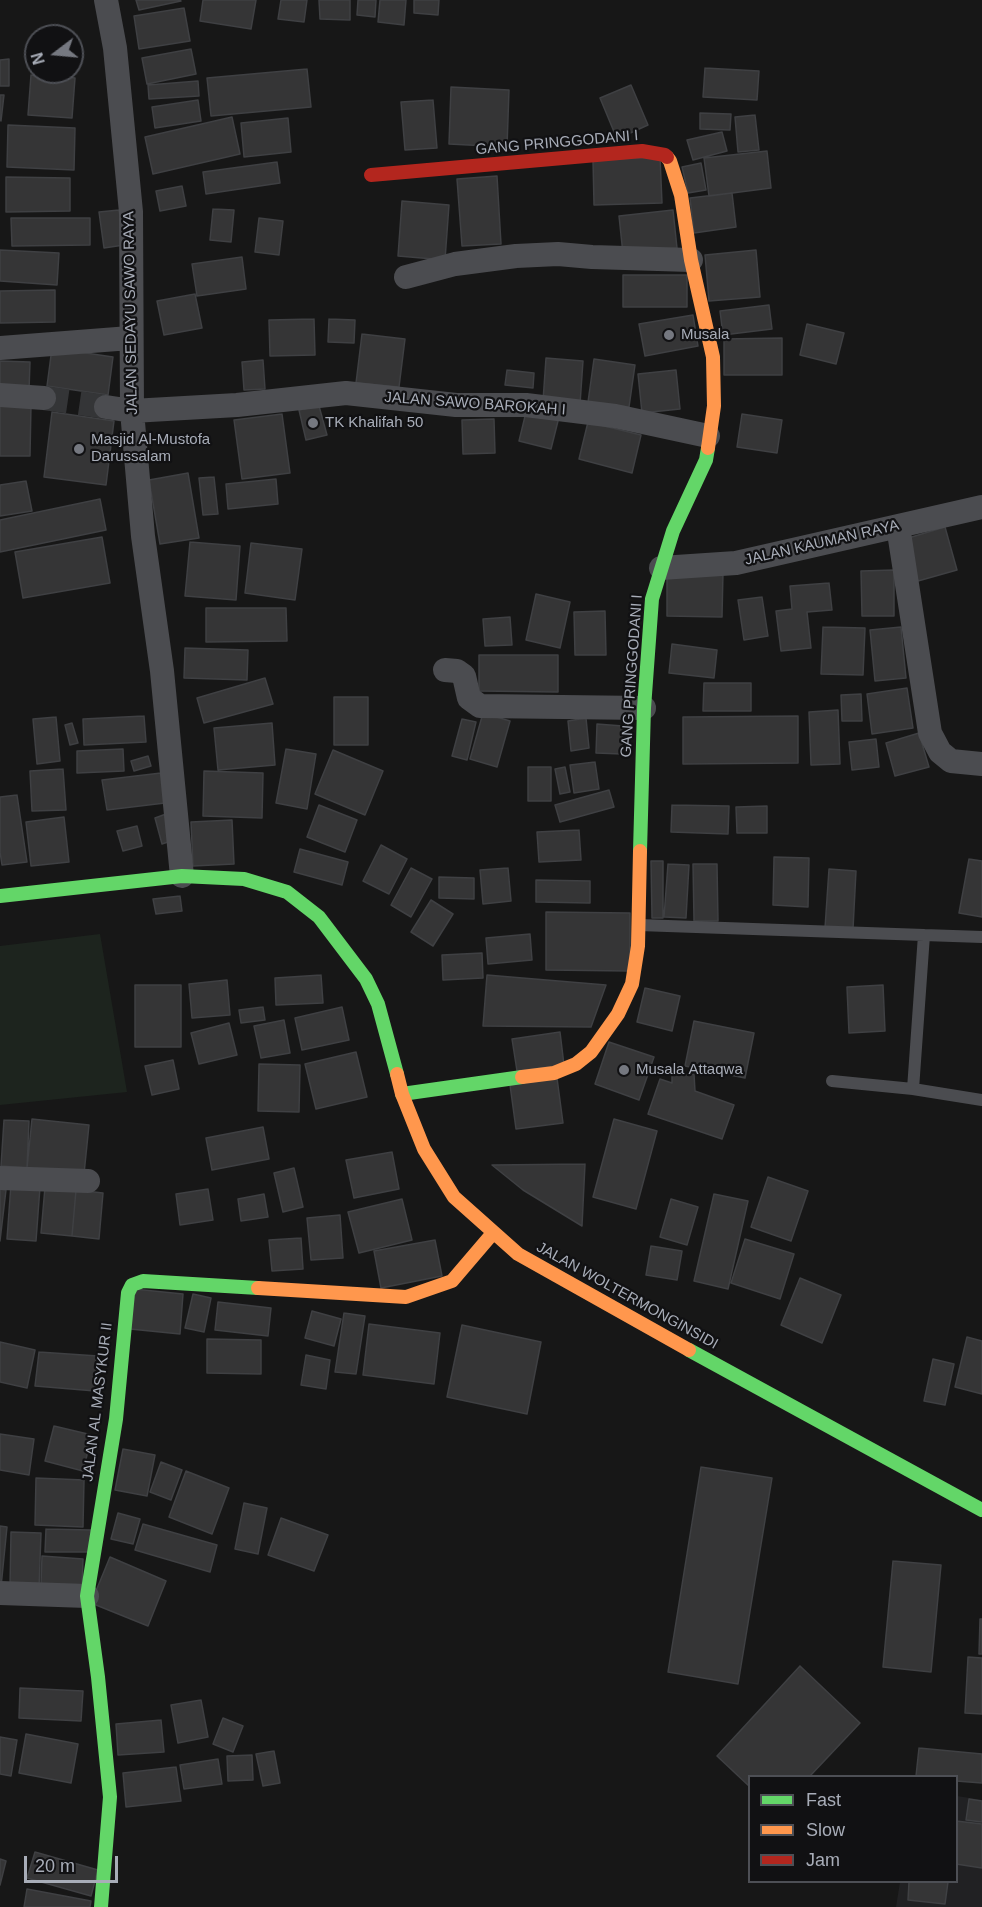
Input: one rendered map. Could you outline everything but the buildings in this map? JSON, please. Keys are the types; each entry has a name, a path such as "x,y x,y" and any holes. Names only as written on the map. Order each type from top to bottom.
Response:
{"street":[{"name":"JALAN SEDAYU SAWO RAYA","path":"106,0 115,48 130,212 132,411 143,536 162,671 182,876"},
{"name":"GANG PRINGGODANI I","path":"371,175 642,151 665,154 677,177 691,260 712,357 714,406 706,460 673,531 652,599 644,708 638,946 632,984 618,1014 591,1052 576,1064 554,1073 402,1094"},
{"path":"406,277 455,264 516,256 558,254 691,260"},
{"path":"0,348 130,338"},
{"name":"JALAN SAWO BAROKAH I","path":"106,407 132,411 237,405 346,393 456,405 526,405 615,416 708,436"},
{"path":"0,395 44,398"},
{"name":"JALAN KAUMAN RAYA","path":"661,568 735,563 982,507"},
{"path":"898,526 930,733 940,752 951,761 982,764"},
{"path":"445,670 457,671 464,676 469,698 480,705 644,708"},
{"name":"JALAN WOLTERMONGINSIDI","path":"0,896 182,876 244,879 287,892 319,917 366,979 378,1004 402,1094 424,1149 454,1197 493,1233 518,1254 565,1282 982,1510"},
{"path":"0,1178 88,1181"},
{"name":"JALAN AL MASYKUR II","path":"101,1907 110,1797 87,1596 116,1419 128,1293 132,1285 143,1281 158,1281 406,1297 452,1281 493,1233"},
{"path":"0,1593 87,1596"}],"lane":[{"path":"639,925 982,937"},
{"path":"913,1089 924,935"},
{"path":"832,1081 913,1089 982,1100"}],"shaded area":[{"path":"100,934 127,1092 0,1105 0,946"},
{"path":"958,1796 982,1800 982,1907 896,1907 900,1883 958,1883"}],"tunnel":[{"path":"44,398 106,407"}],"traffic: fast":[{"path":"640,851 644,708 652,599 673,531 706,460 708,448"},
{"path":"0,896 182,876 244,879 287,892 319,917 366,979 378,1004 397,1074"},
{"path":"402,1094 522,1077"},
{"path":"101,1907 110,1797 87,1596 116,1419 128,1293 132,1285 143,1281 258,1288"},
{"path":"689,1350 982,1510"}],"traffic: slow":[{"path":"667,157 681,195 691,260 713,357 714,406 708,448"},
{"path":"522,1077 554,1073 576,1064 591,1052 618,1014 632,984 638,946 640,851"},
{"path":"397,1074 402,1094 424,1149 454,1197 518,1254 689,1350"},
{"path":"258,1288 406,1297 452,1281 493,1233"}],"traffic: jam":[{"path":"371,175 642,151 667,157"}],"place":[{"name":"Musala","path":"669,335"},
{"name":"TK Khalifah 50","path":"313,423"},
{"name":"Masjid Al-Mustofa Darussalam","path":"79,449"},
{"name":"Musala Attaqwa","path":"624,1070"}]}
